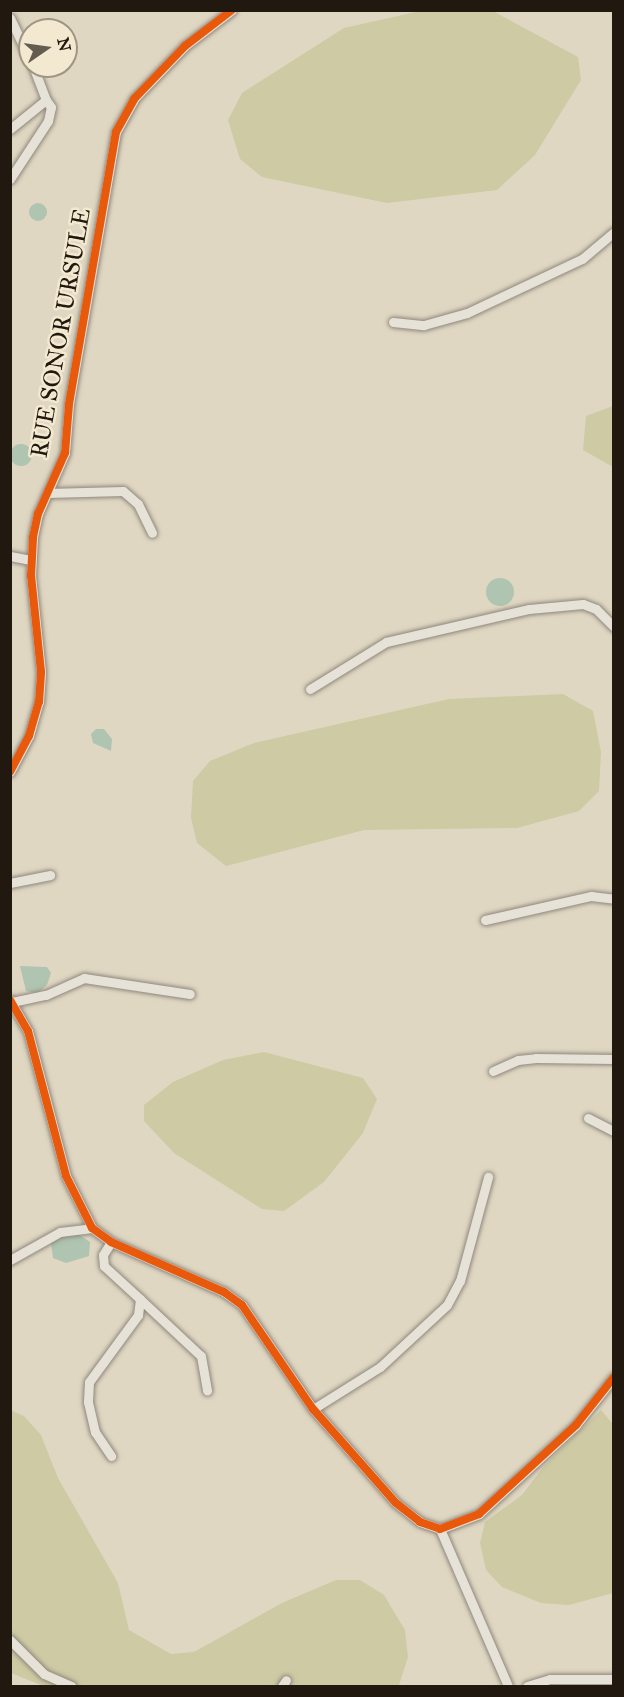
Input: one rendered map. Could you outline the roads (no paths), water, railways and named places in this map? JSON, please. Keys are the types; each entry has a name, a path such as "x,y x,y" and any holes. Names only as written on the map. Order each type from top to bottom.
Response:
{"street":[{"name":"RUE SONOR URSULE","path":"10,772 35,719 41,686 31,560 35,525 65,453 69,404 100,213 121,119 134,99 185,46 232,10"},
{"path":"10,18 18,35"},
{"path":"10,179 48,121 51,107 38,78"},
{"path":"10,129 46,100"},
{"path":"393,322 424,325 467,313 582,259 614,232"},
{"path":"47,493 123,491 138,504 152,533"},
{"path":"10,556 31,560"},
{"path":"310,689 386,642 529,609 584,604 596,609 614,627"},
{"path":"10,884 50,875"},
{"path":"485,920 591,896 614,899"},
{"path":"190,994 84,978 46,995 11,1001 34,1049 66,1176 92,1228 111,1242 210,1285 242,1305 314,1409 396,1503 420,1522 440,1529 461,1523 486,1507 576,1425 614,1377"},
{"path":"493,1071 519,1060 536,1058 614,1059"},
{"path":"588,1118 614,1131"},
{"path":"314,1409 380,1367 447,1305 460,1281 488,1177"},
{"path":"10,1260 60,1232 92,1228"},
{"path":"111,1242 103,1256 104,1266 201,1356 207,1390"},
{"path":"111,1456 95,1432 88,1402 89,1382 138,1316 140,1299"},
{"path":"440,1529 508,1686"},
{"path":"10,1640 44,1674 71,1686"},
{"path":"527,1686 550,1679 614,1679"}]}
